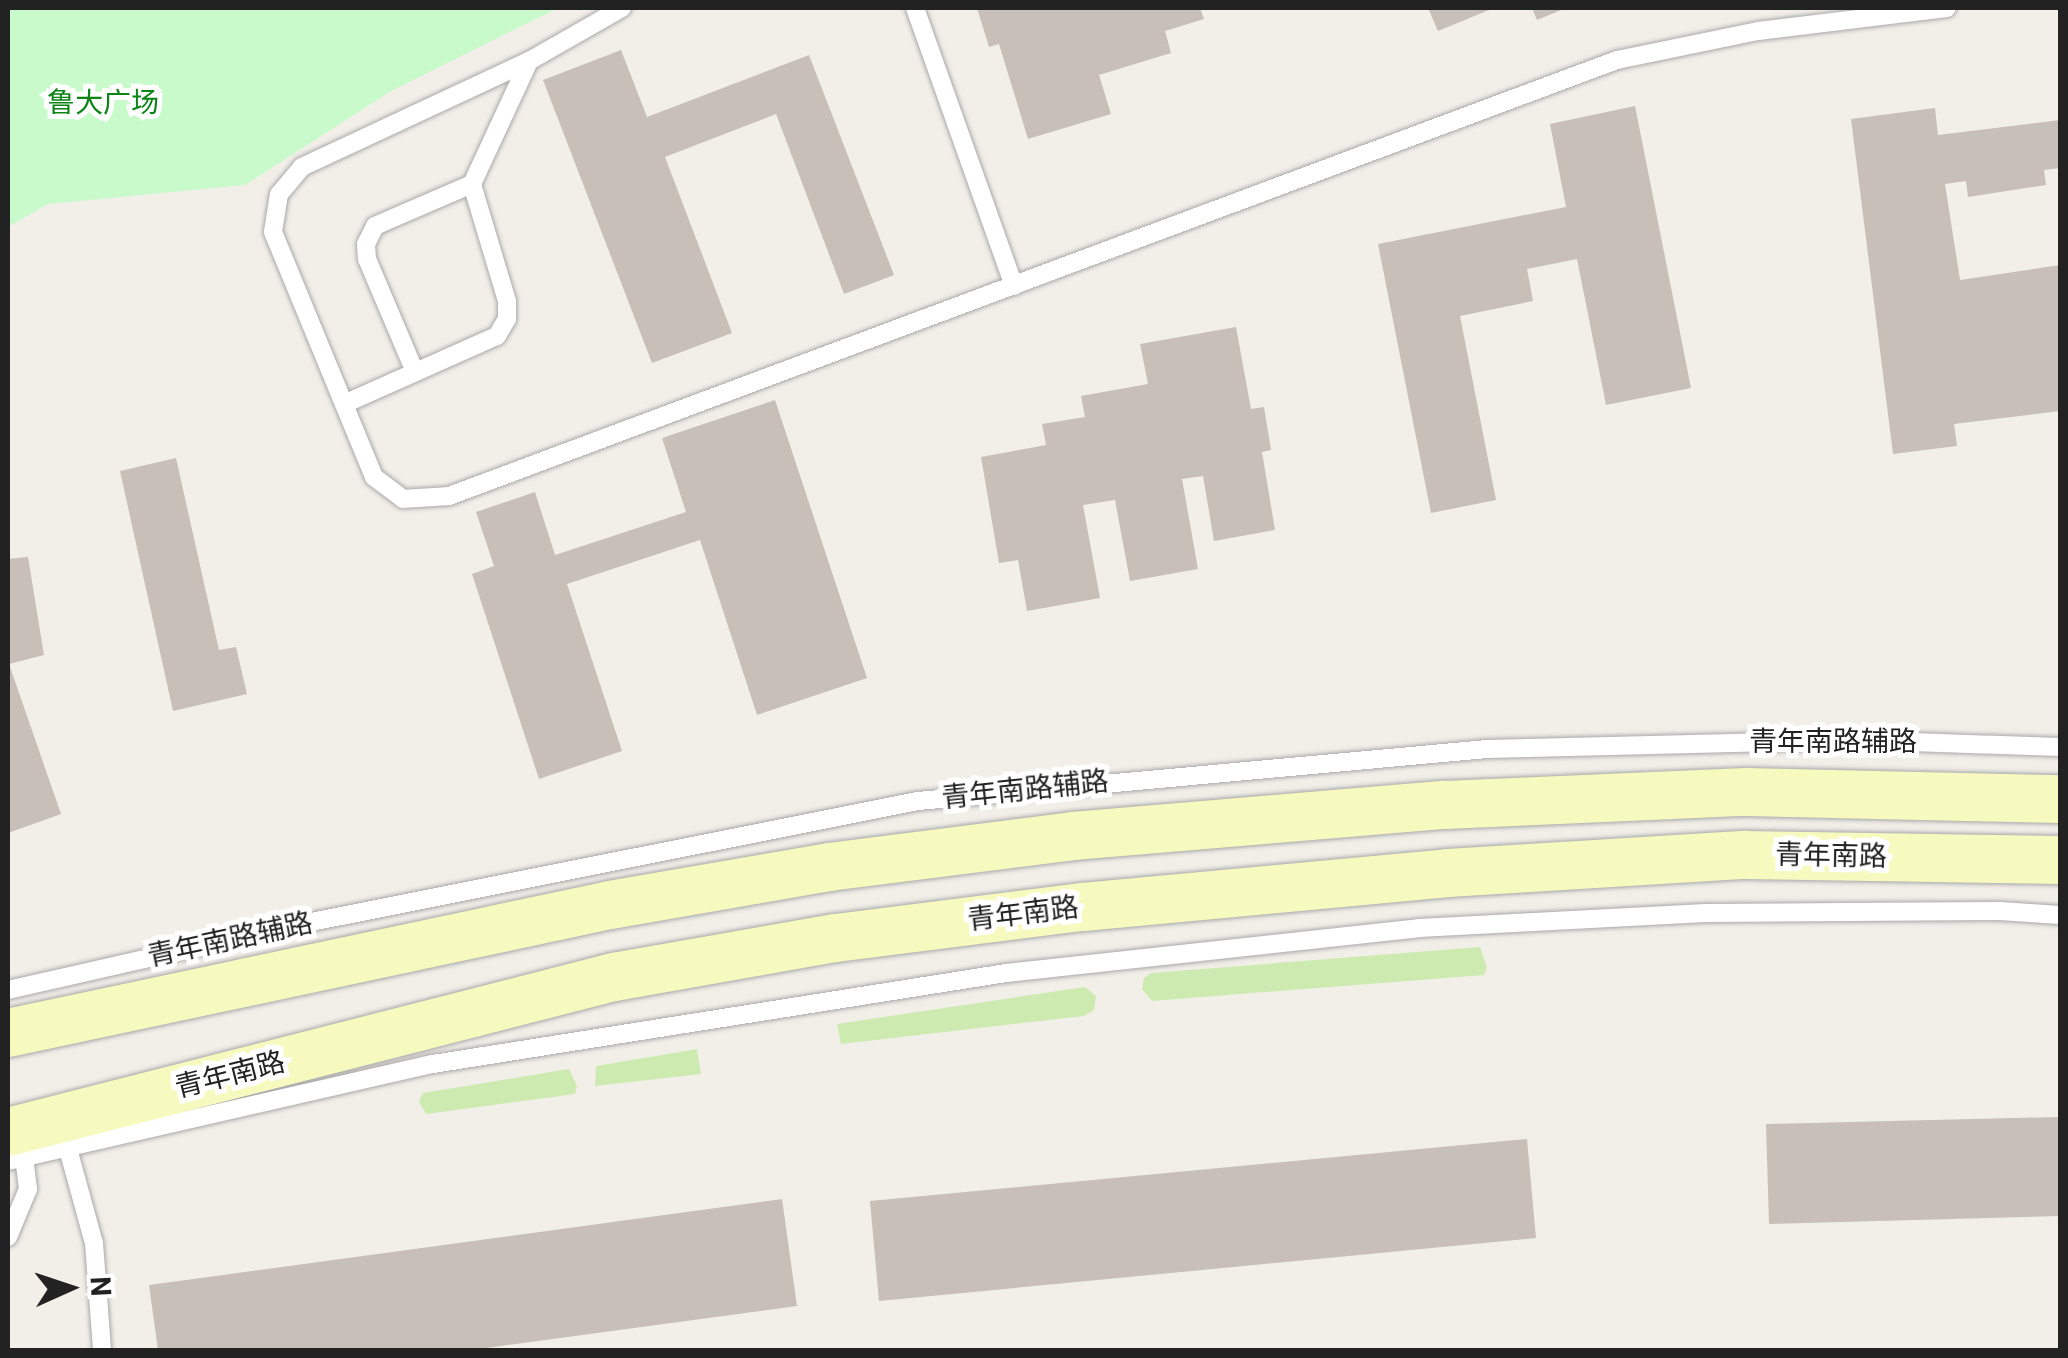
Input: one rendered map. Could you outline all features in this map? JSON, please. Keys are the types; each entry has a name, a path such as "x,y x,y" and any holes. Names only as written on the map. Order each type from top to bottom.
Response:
{"main road":[{"path":"8,1033 610,905 829,867 1073,836 1445,805 1746,792 2060,799"},
{"name":"青年南路","path":"13,1150 614,977 836,938 1083,907 1448,872 1745,855 2060,860"}],"lane":[{"path":"622,8 530,61 302,167 279,194 273,232 374,477 402,500 450,496 1618,60 1758,31 1947,8"},
{"path":"915,8 1014,286"},
{"path":"414,372 367,259 366,244 375,226 472,184 530,61"},
{"path":"344,404 497,336 507,318 507,300 472,184"},
{"name":"青年南路辅路","path":"8,990 281,928 918,801 1487,749 1856,740 2060,747"},
{"path":"102,1350 94,1243 64,1133 434,1064 1006,973 1420,928 1706,912 2000,911 2060,915"},
{"path":"8,1139 28,1189 8,1237"}],"green space":[{"name":"鲁大广场","path":"8,8 558,8 391,91 245,185 48,204 8,227"},
{"path":"1480,947 1487,967 1484,975 1152,1001 1142,989 1144,978 1151,973"},
{"path":"1085,987 1096,996 1094,1010 1084,1016 841,1044 837,1024"},
{"path":"697,1049 701,1074 595,1086 596,1066"},
{"path":"569,1069 577,1086 575,1094 426,1114 419,1102 423,1093"}],"building":[{"path":"977,8 1200,8 1204,19 1165,31 1171,53 1099,75 1111,114 1028,139 999,44 989,47"},
{"path":"1428,8 1494,8 1438,31"},
{"path":"1532,8 1566,8 1537,20"},
{"path":"621,50 647,117 809,55 894,275 844,294 776,114 665,157 732,333 652,363 543,80"},
{"path":"1635,106 1691,388 1606,405 1577,259 1527,269 1533,301 1460,316 1496,500 1431,513 1378,244 1566,207 1550,124"},
{"path":"1935,108 1938,135 2060,120 2060,168 2044,170 2046,185 1968,197 1966,181 1945,184 1960,280 2060,265 2060,411 1954,424 1957,446 1893,454 1851,119"},
{"path":"1236,327 1251,409 1264,407 1271,450 1262,452 1275,530 1214,541 1203,476 1182,479 1198,569 1130,581 1115,500 1083,505 1100,598 1027,611 1018,560 999,563 981,457 1046,445 1042,424 1085,417 1081,396 1148,384 1140,344"},
{"path":"775,400 867,678 757,715 700,540 567,584 622,751 539,779 472,574 494,566 476,512 535,492 555,555 686,512 662,438"},
{"path":"176,458 219,650 236,647 247,694 173,711 120,471"},
{"path":"28,557 44,655 9,664 61,814 8,833 8,559"},
{"path":"2060,1117 2060,1216 1769,1224 1766,1124"},
{"path":"1527,1139 1536,1238 879,1301 870,1201"},
{"path":"782,1199 797,1306 471,1350 158,1350 149,1285"}]}
